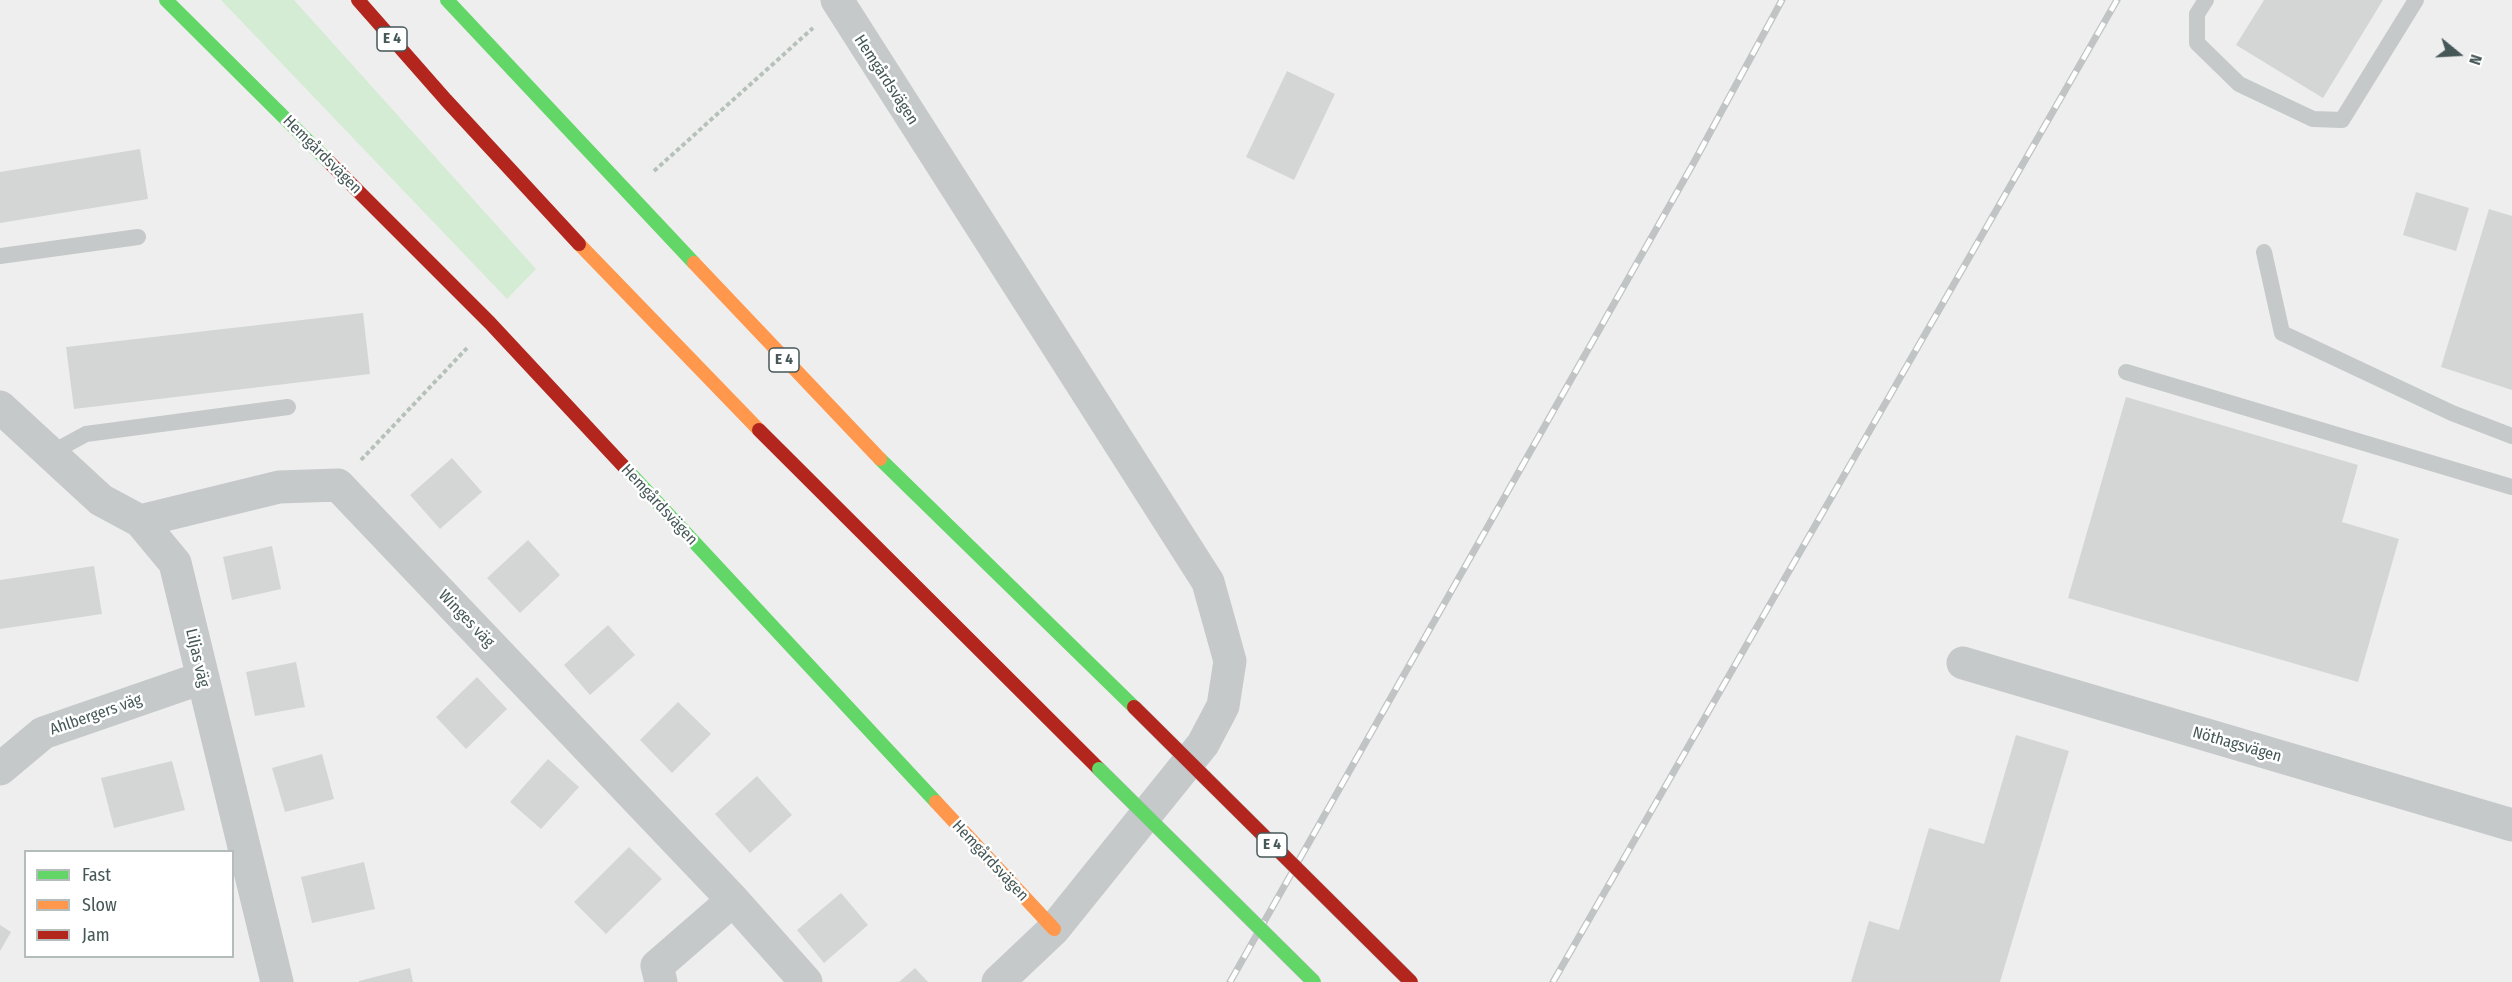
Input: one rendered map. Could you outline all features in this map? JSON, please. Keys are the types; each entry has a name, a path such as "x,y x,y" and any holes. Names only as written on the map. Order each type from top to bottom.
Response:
{"main road":[{"name":"Hemgårdsvägen","path":"166,0 490,323 1054,929"},
{"name":"E 4","path":"358,0 542,207 811,482 1314,982"},
{"name":"E 4","path":"447,0 849,428 1411,982"}],"street":[{"name":"Hemgårdsvägen","path":"838,3 1208,582 1230,660 1223,706 1203,744 1054,929"},
{"name":"Liljas väg","path":"0,407 101,500 140,521 175,563 277,982"},
{"path":"140,521 279,487 338,485"},
{"name":"Winges väg","path":"338,485 733,900 806,982"},
{"name":"Nöthagsvägen","path":"1963,663 2512,825"},
{"name":"Ahlbergers väg","path":"0,769 43,733 202,678"},
{"path":"662,982 657,966 733,900"},
{"path":"998,982 1054,929"}],"lane":[{"path":"2206,0 2197,14 2197,43 2239,84 2313,120 2342,120 2416,0"},
{"path":"0,256 138,237"},
{"path":"2264,252 2282,333 2452,413 2512,436"},
{"path":"2126,372 2512,488"},
{"path":"51,453 86,434 288,407"}],"path":[{"path":"653,172 838,3"},
{"path":"338,485 490,323"}],"green space":[{"path":"221,0 294,0 536,269 507,299"}],"building":[{"path":"2264,0 2383,0 2323,98 2236,45"},
{"path":"1287,71 1335,94 1294,180 1246,157"},
{"path":"140,149 148,199 0,223 0,172"},
{"path":"2416,192 2469,208 2456,251 2403,235"},
{"path":"2489,209 2512,216 2512,390 2441,367"},
{"path":"363,313 370,374 74,409 66,347"},
{"path":"2126,397 2358,465 2342,522 2399,539 2358,682 2068,598"},
{"path":"452,458 482,492 440,529 410,495"},
{"path":"528,540 560,575 520,613 487,578"},
{"path":"272,546 281,589 232,600 223,557"},
{"path":"94,566 102,614 0,629 0,580"},
{"path":"608,625 635,655 590,695 564,665"},
{"path":"296,662 305,707 255,716 246,672"},
{"path":"477,677 507,709 466,749 436,717"},
{"path":"678,702 711,734 672,773 640,740"},
{"path":"2016,735 2069,751 2000,982 1851,982 1869,921 1899,930 1929,828 1984,844"},
{"path":"322,754 334,799 285,812 272,768"},
{"path":"548,759 579,787 541,829 510,802"},
{"path":"172,761 185,810 114,828 101,778"},
{"path":"757,776 792,815 750,853 715,814"},
{"path":"629,847 662,879 606,934 574,902"},
{"path":"364,862 375,909 312,923 301,877"},
{"path":"841,893 868,925 824,963 797,930"},
{"path":"0,925 11,932 0,951"},
{"path":"410,968 413,982 359,982 359,981"},
{"path":"915,968 928,982 899,982"}],"railway":[{"path":"1230,982 1693,164 1782,0"},
{"path":"1553,982 2117,0"}],"traffic: fast":[{"path":"166,0 329,162"},
{"path":"447,0 694,263"},
{"path":"880,459 1134,707"},
{"path":"628,471 936,802"},
{"path":"1099,769 1314,982"}],"traffic: slow":[{"path":"579,244 759,430"},
{"path":"694,263 880,459"},
{"path":"936,802 1054,929"}],"traffic: jam":[{"path":"358,0 446,100 579,244"},
{"path":"329,162 490,323 628,471"},
{"path":"759,430 1099,769"},
{"path":"1134,707 1411,982"}]}
